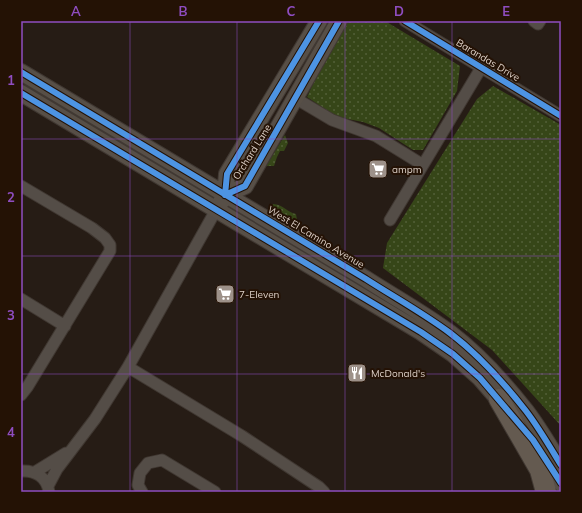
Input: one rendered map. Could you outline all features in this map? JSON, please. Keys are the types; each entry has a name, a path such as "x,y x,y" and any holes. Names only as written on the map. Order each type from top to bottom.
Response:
{"highway":[{"path":"499,399 540,470 546,492"}],"main road":[{"name":"Orchard Lane","path":"216,210 225,195 227,174 319,21"},
{"name":"Orchard Lane","path":"225,195 245,186 339,21"},
{"name":"West El Camino Avenue","path":"21,72 420,312 450,334 491,370 527,413 561,465"},
{"path":"21,93 421,332 453,354 480,378 499,399 533,440 561,483"}],"street":[{"name":"Barandas Drive","path":"405,21 561,116"},
{"path":"534,21 538,24 540,21"},
{"path":"390,220 481,68"},
{"path":"295,98 332,120 376,136 423,165"},
{"path":"21,186 92,228 105,238 110,245 110,251 28,386 21,395"},
{"name":"Orchard Lane","path":"48,490 57,469 95,419 128,367 216,210"},
{"path":"21,299 65,326"},
{"path":"128,367 242,436 319,487 324,492"},
{"name":"Orchard Lane","path":"35,472 70,451"},
{"path":"142,492 138,485 140,473 148,463 162,460 215,492"},
{"path":"21,471 35,472 42,478 48,490"}],"green space":[{"path":"347,21 385,21 460,66 457,91 423,150 413,150 379,128 363,122 337,117 307,97 317,75"},
{"path":"493,86 561,125 561,426 492,350 383,268 387,243 477,99"},
{"path":"285,135 288,143 284,151 280,151 274,166 266,166"},
{"path":"273,204 280,205 296,214 297,220 295,221 271,206"}],"cycle path":[{"path":"225,195 227,174 319,21"},
{"path":"225,195 245,186 339,21"},
{"path":"405,21 561,116"},
{"path":"21,72 366,279 450,333 481,360 509,390 526,411 561,465"},
{"path":"21,93 421,332 453,354 480,378 533,440 561,483"}],"place":[{"name":"ampm","path":"378,169"},
{"name":"7-Eleven","path":"225,294"},
{"name":"McDonald's","path":"357,373"}]}
